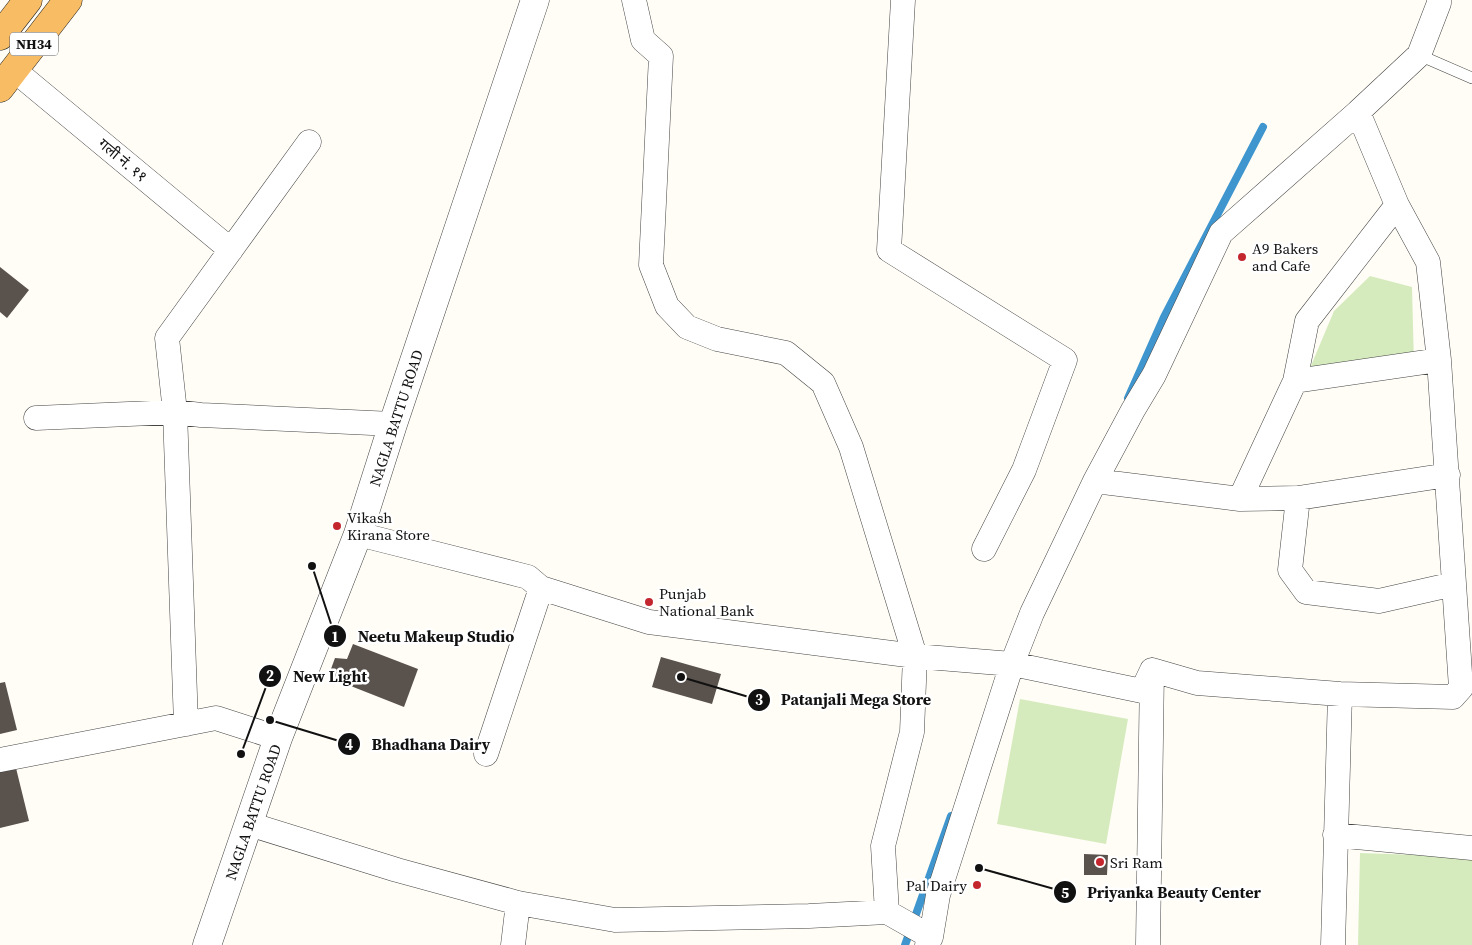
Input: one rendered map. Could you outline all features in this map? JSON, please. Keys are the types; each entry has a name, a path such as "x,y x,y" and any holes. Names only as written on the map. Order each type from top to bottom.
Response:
{"highway":[{"name":"NH34","path":"0,36 28,0"},
{"name":"NH34","path":"7,79 68,0"}],"street":[{"name":"NAGLA BATTU ROAD","path":"207,945 278,738 358,534 535,0"},
{"path":"634,0 643,40 661,56 650,265 667,306 688,327 717,340 786,353 823,383 851,447 915,656 912,732 883,846 887,912"},
{"path":"903,0 889,250 1065,360 1024,470 984,549"},
{"path":"249,824 397,870 518,902 614,920 809,916 887,912 929,941 938,894 1004,663 1032,613 1095,481 1154,375 1221,233 1358,112 1418,55 1439,4 1438,0"},
{"name":"गली नं. ११","path":"7,79 231,250"},
{"path":"1152,670 1197,682 1340,694 1453,697 1467,691 1454,584 1439,360 1428,262 1396,205 1358,112"},
{"path":"186,724 175,412 167,338 309,142"},
{"path":"1240,499 1295,381 1307,321 1396,205"},
{"path":"1295,381 1439,360"},
{"path":"36,418 175,412 201,415 393,424"},
{"path":"1095,481 1240,499 1298,498 1448,475"},
{"path":"1298,498 1290,570 1306,592 1379,601 1454,584"},
{"path":"358,534 528,577 541,588 649,622 915,656 1004,663 1142,691 1152,670"},
{"path":"486,754 541,588"},
{"path":"1148,945 1152,670"},
{"path":"1333,945 1340,694"},
{"path":"0,760 216,718 278,738"},
{"path":"1336,835 1472,848"},
{"path":"513,945 518,902"}],"lane":[{"path":"1418,55 1472,77"}],"green space":[{"path":"1370,276 1412,287 1414,365 1310,368 1334,311"},
{"path":"1020,699 1128,719 1106,844 997,824"},
{"path":"1360,853 1472,857 1472,945 1358,945"}],"building":[{"path":"0,267 29,290 7,318 0,312"},
{"path":"353,644 418,669 404,707 328,677 335,658 347,659"},
{"path":"661,657 721,674 712,704 652,687"},
{"path":"5,682 17,730 0,734 0,683"},
{"path":"15,764 29,821 0,828 0,767"},
{"path":"1084,854 1108,855 1107,875 1084,875"}],"waterway":[{"path":"1128,398 1164,317 1263,127"},
{"path":"905,945 951,816"}],"place":[{"name":"A9 Bakers and Cafe","path":"1242,257"},
{"name":"Vikash Kirana Store","path":"337,526"},
{"name":"Neetu Makeup Studio","path":"312,566"},
{"name":"Punjab National Bank","path":"649,602"},
{"name":"Patanjali Mega Store","path":"681,677"},
{"name":"Bhadhana Dairy","path":"270,720"},
{"name":"New Light","path":"241,754"},
{"name":"Sri Ram","path":"1100,862"},
{"name":"Priyanka Beauty Center","path":"979,868"},
{"name":"Pal Dairy","path":"977,885"}]}
